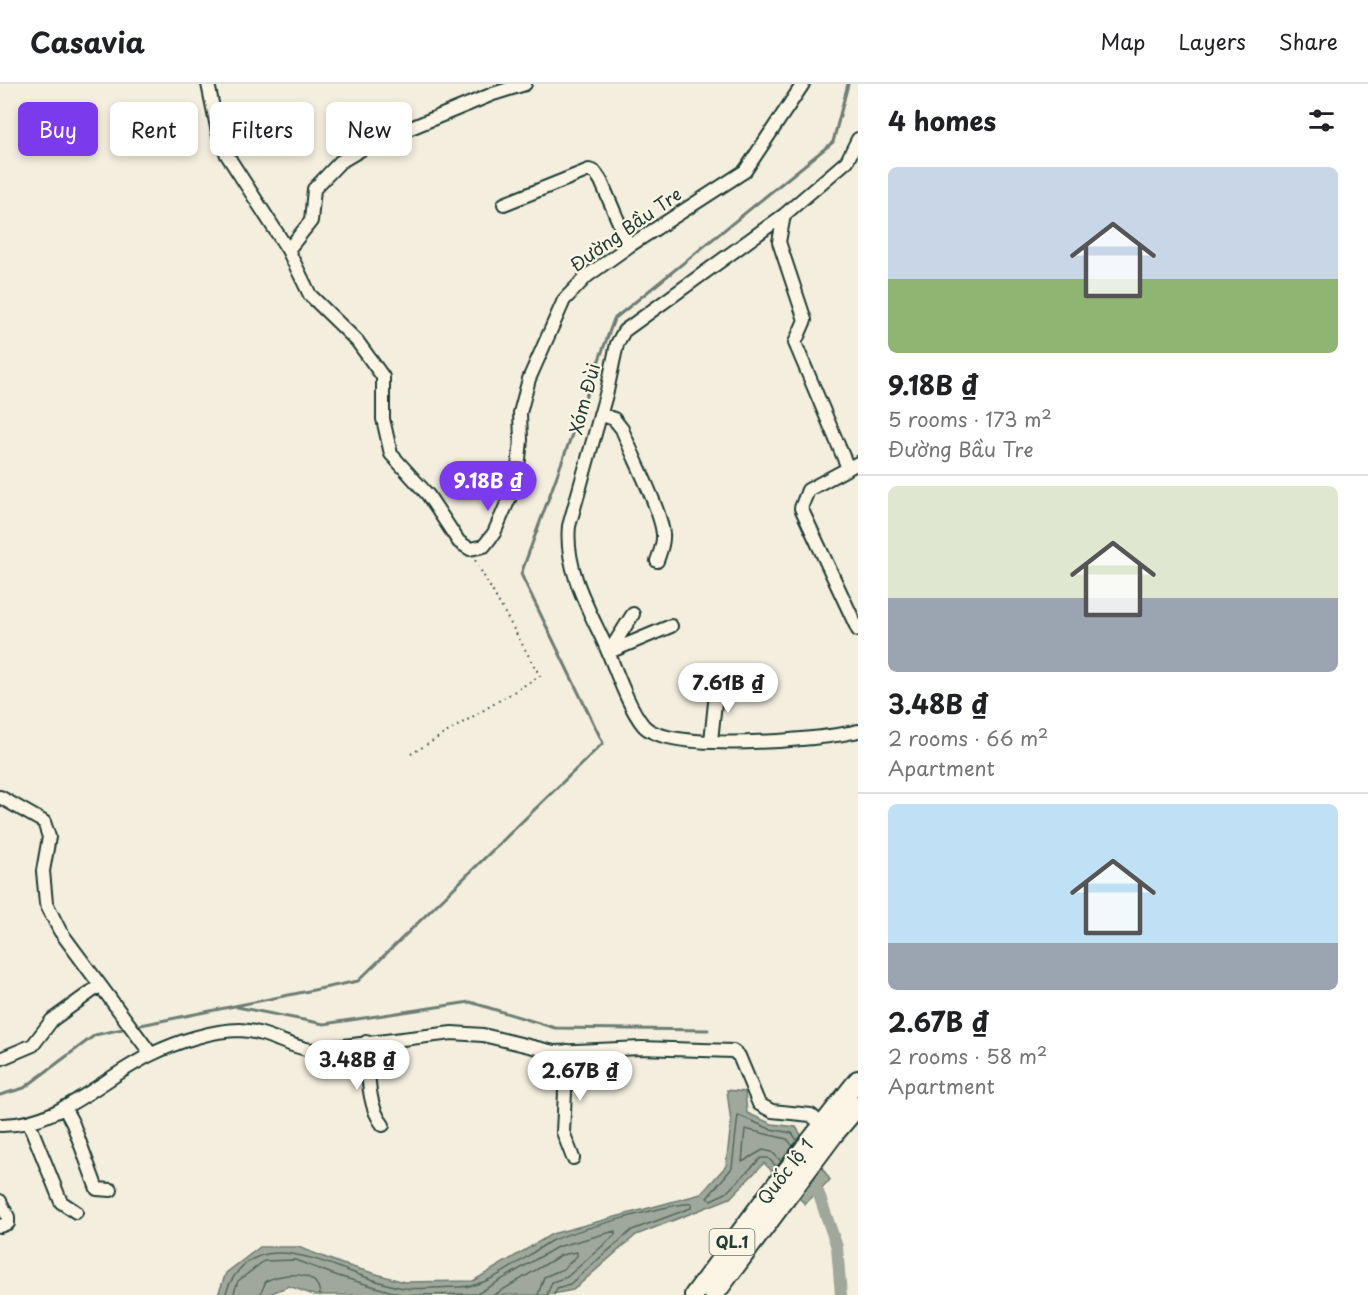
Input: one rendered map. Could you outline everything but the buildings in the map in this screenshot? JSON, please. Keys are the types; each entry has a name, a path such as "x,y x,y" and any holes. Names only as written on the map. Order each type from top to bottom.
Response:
{"highway":[{"name":"Quốc lộ 1","path":"714,1295 773,1214 858,1080"},
{"name":"Quốc lộ 1","path":"694,1295 810,1142 858,1106"}],"street":[{"path":"208,84 223,146 244,184 288,250 310,295 357,341 383,377 383,419 391,454 428,495 459,542 470,549"},
{"path":"288,250 311,221 314,189 340,162 367,146 493,94 525,84"},
{"name":"Đường Bầu Tre","path":"470,549 484,546 494,533 513,490 517,477 521,440 520,412 556,314 575,286 629,246 745,171 803,84"},
{"name":"Xóm Đùi","path":"858,140 853,162 624,332 617,344 569,526 567,544 569,556 588,608 643,725 652,733 667,738 711,741 806,740 858,731"},
{"path":"504,204 589,170 595,172 629,246"},
{"path":"784,215 779,242 805,320 795,343 853,466 808,490 803,497 801,508 858,630"},
{"path":"600,414 614,419 622,429 657,513 663,532 663,545 657,561"},
{"path":"609,652 633,614"},
{"path":"609,652 671,626"},
{"path":"711,741 717,683"},
{"path":"0,797 44,822 49,837 43,872 46,903 60,931 151,1054"},
{"path":"0,1059 33,1045 52,1020 99,986"},
{"path":"0,1125 29,1123 64,1107 151,1054 201,1037 239,1030 254,1031 296,1047 311,1050 366,1042 468,1033 543,1050 641,1048 733,1050 739,1056 759,1104 772,1111 811,1115 828,1129"},
{"path":"366,1042 373,1105 377,1118 383,1125"},
{"path":"567,1051 563,1132 573,1158"},
{"path":"64,1107 80,1140 97,1189 111,1190"},
{"path":"29,1123 61,1202 76,1212"},
{"path":"0,1201 8,1217 8,1223 0,1227"}],"path":[{"path":"411,754 540,676 470,549"}],"water":[{"path":"727,1090 745,1092 747,1113 772,1124 796,1127 830,1180 805,1204 764,1163 730,1198 636,1235 573,1290 547,1295 314,1295 289,1286 267,1295 218,1295 226,1273 260,1247 298,1247 342,1264 404,1282 473,1281 552,1234 701,1194 726,1166 731,1123"}],"waterway":[{"path":"136,1026 358,981 603,743 521,574 614,319 833,142 848,84"},
{"path":"237,1007 324,1024 470,1002 555,1028 708,1030"},
{"path":"0,1095 24,1088 95,1035 127,1028"},
{"path":"818,1192 837,1247 841,1295"}]}
